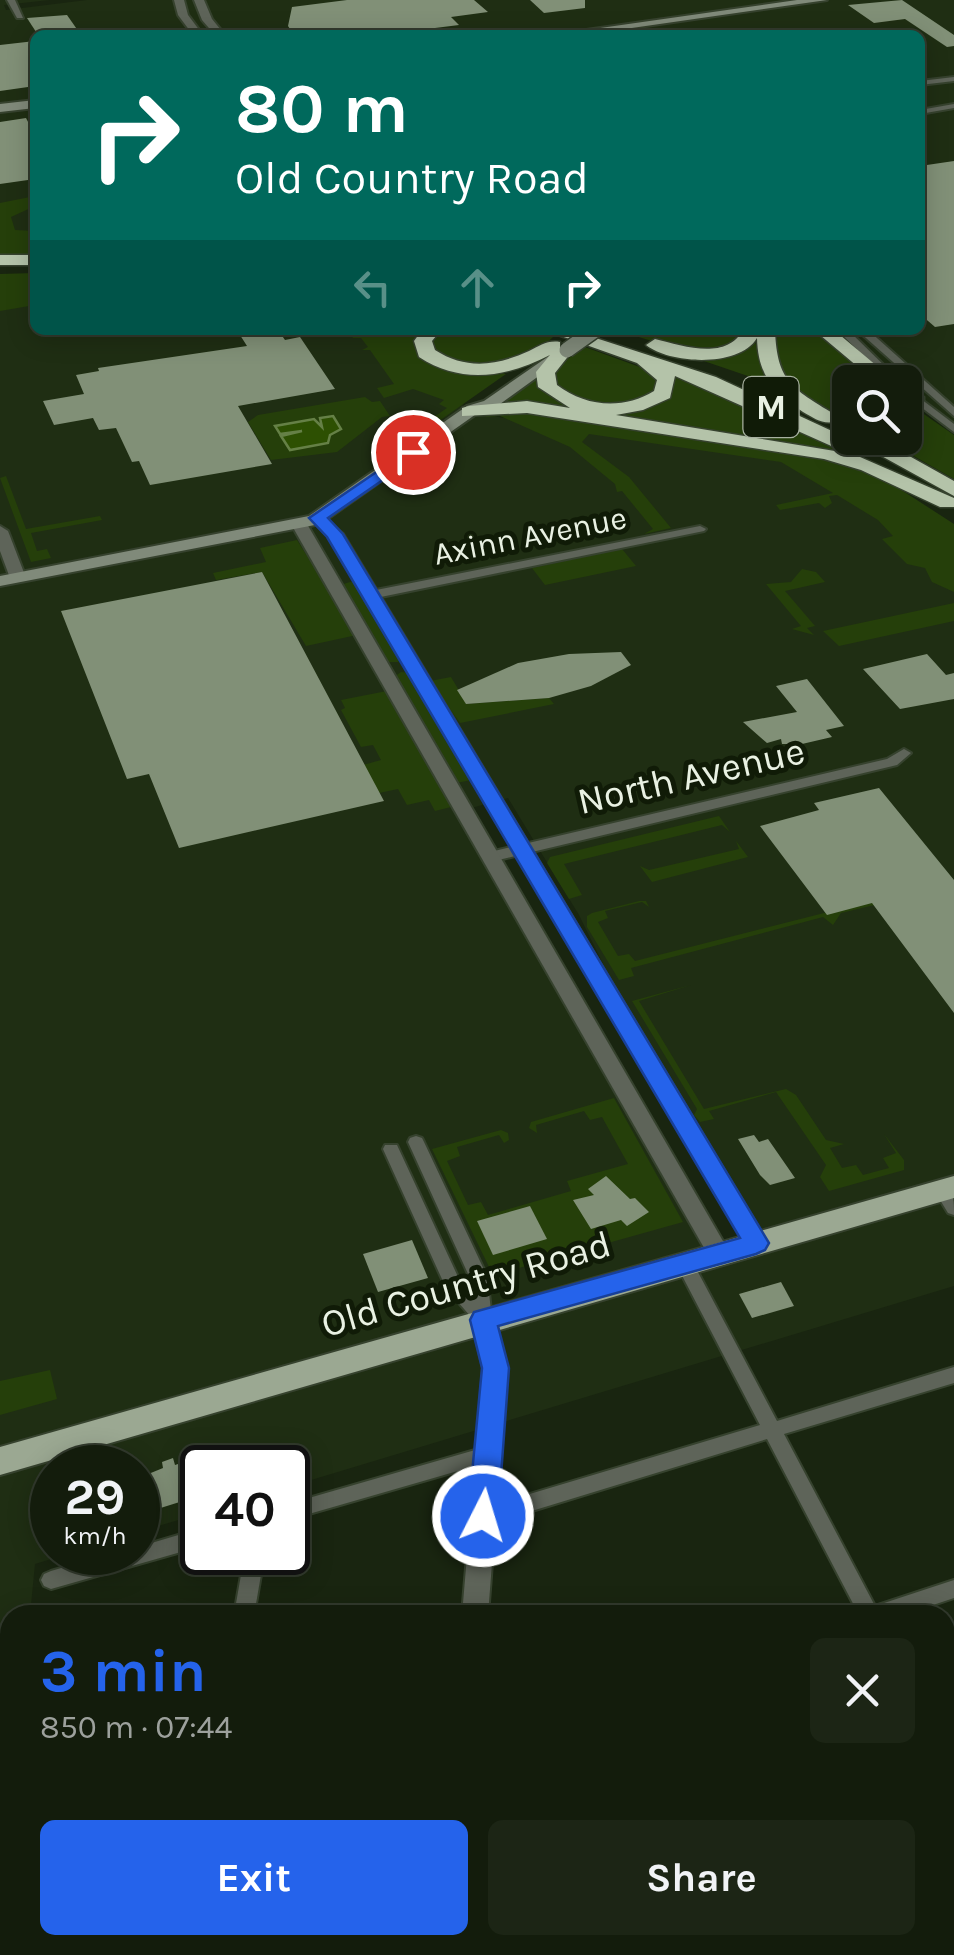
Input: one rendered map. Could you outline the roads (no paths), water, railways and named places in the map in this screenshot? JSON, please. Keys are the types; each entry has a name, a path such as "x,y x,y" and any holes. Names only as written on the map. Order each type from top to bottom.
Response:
{"highway":[{"path":"0,260 30,260"},
{"path":"0,268 30,268"},
{"path":"428,335 423,341 426,353 440,362 463,368 512,366 560,339"},
{"name":"M","path":"604,335 800,420 952,501"},
{"path":"624,345 705,354 741,346 749,335"},
{"path":"767,335 766,361 773,379 832,420"},
{"path":"830,335 867,365"},
{"path":"560,339 544,375 551,390 577,404 620,409 652,402 668,385 662,373 624,345"},
{"name":"M","path":"560,339 624,345 726,375 832,422"},
{"path":"471,410 527,407 827,453 952,501"},
{"path":"888,455 952,501"}],"main road":[{"path":"596,30 822,0"},
{"path":"0,108 30,105"},
{"path":"9,580 318,518 471,410 490,404 560,339"},
{"name":"Old Country Road","path":"0,1461 756,1243 950,1195"}],"street":[{"path":"11,0 20,16"},
{"path":"180,0 183,15 194,30"},
{"path":"199,0 216,30"},
{"path":"925,84 954,79"},
{"path":"925,108 954,106"},
{"path":"847,335 878,365"},
{"path":"868,335 954,413"},
{"path":"922,405 954,429"},
{"path":"318,518 332,531 372,596 756,1243"},
{"path":"298,524 720,1254"},
{"name":"Axinn Avenue","path":"372,596 700,530"},
{"path":"0,531 9,580"},
{"path":"329,578 358,573"},
{"path":"383,671 413,665"},
{"name":"North Avenue","path":"490,857 892,762 904,754"},
{"path":"416,1142 478,1276 483,1320 495,1361 476,1605"},
{"path":"391,1149 452,1283 483,1320"},
{"path":"685,1264 867,1605"},
{"path":"483,1516 954,1376"},
{"path":"310,1506 488,1454"},
{"path":"51,1580 180,1542"},
{"path":"246,1605 251,1575"},
{"path":"904,1605 954,1589"}]}
